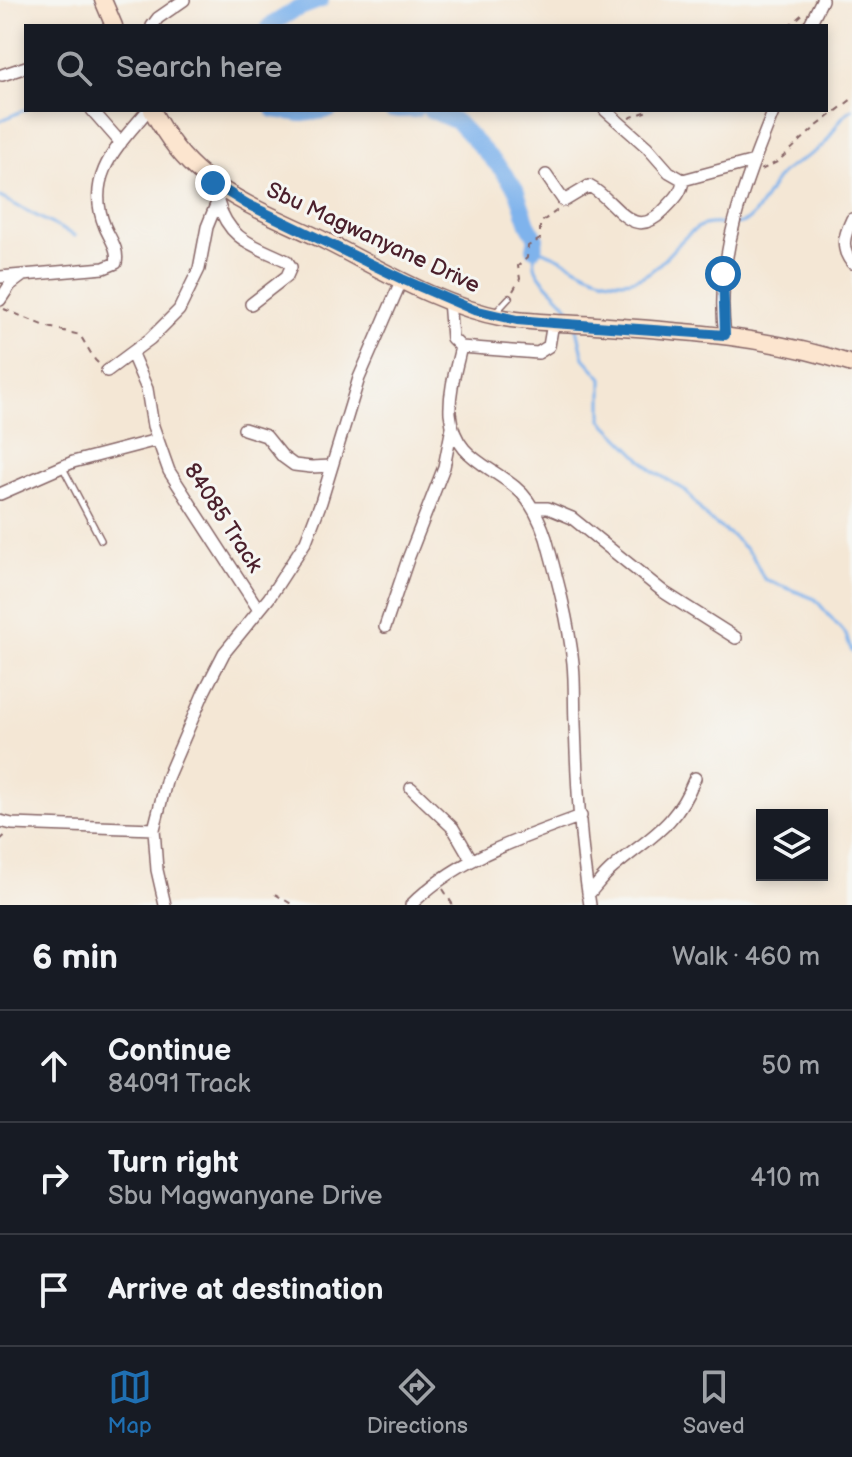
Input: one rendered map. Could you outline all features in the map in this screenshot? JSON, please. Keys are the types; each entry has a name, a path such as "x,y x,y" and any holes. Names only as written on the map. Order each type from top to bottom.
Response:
{"main road":[{"path":"103,0 113,24"},
{"name":"Sbu Magwanyane Drive","path":"151,112 187,161 220,196 449,300 493,315 557,323 725,335 808,351 852,364"}],"street":[{"path":"154,24 184,0"},
{"path":"810,24 822,0"},
{"path":"2,75 24,68"},
{"path":"94,112 121,143"},
{"path":"0,277 64,269 104,268 116,263 117,251 100,211 97,190 107,162 148,112"},
{"path":"607,112 647,147 669,172 683,180 754,161"},
{"path":"725,335 722,286 749,176 773,112"},
{"path":"546,175 564,201 589,186 617,211 644,224 653,222 682,191 683,180"},
{"path":"220,196 226,223 236,235 287,261 291,267 287,276 251,304"},
{"path":"107,371 167,324 181,306 199,269 207,227 220,196"},
{"path":"852,219 843,242 852,263"},
{"path":"0,300 10,285 23,275"},
{"path":"165,905 157,870 154,829 167,778 224,653 278,586 306,541 359,378 402,279"},
{"path":"385,627 444,467 452,427 450,397 461,347 451,333 449,300"},
{"path":"461,347 538,353 549,346 557,323"},
{"name":"84085 Track","path":"132,354 147,389 162,458 179,491 259,610"},
{"path":"452,427 474,461 515,487 533,508 545,537 571,649 589,900"},
{"path":"244,429 266,436 294,465 332,466"},
{"path":"0,494 84,459 157,440"},
{"path":"533,508 548,508 572,518 665,593 736,638"},
{"path":"589,900 613,868 670,822 685,802 695,778"},
{"path":"411,788 453,828 471,859"},
{"path":"411,905 438,881 471,859 581,816"},
{"path":"0,821 154,829"}],"lane":[{"path":"493,315 509,298"},
{"path":"63,468 101,540"}],"path":[{"path":"790,24 806,10"},
{"path":"749,176 777,162 852,99"},
{"path":"619,122 645,112"},
{"path":"509,298 520,279 518,266 527,258 528,246 538,240 542,232 540,223 562,207 564,201"},
{"path":"0,307 48,327 80,335 95,360 107,371"},
{"path":"438,881 453,905"},
{"path":"275,894 293,905"}],"waterway":[{"path":"272,24 295,10 321,0"},
{"path":"573,317 536,269 534,249 608,280 632,280 644,276 697,228 710,224 737,224 749,219 781,174 821,147 852,109"},
{"path":"0,121 24,110"},
{"path":"288,112 316,112"},
{"path":"434,112 457,122 516,189 536,238 534,249"},
{"path":"0,197 75,236"},
{"path":"577,328 584,358 602,378 602,420 653,471 685,490 707,518 752,555 764,579 815,599 846,635 852,652"}],"route":[{"path":"213,183 247,204 456,304 506,318 725,335 723,274"}]}
